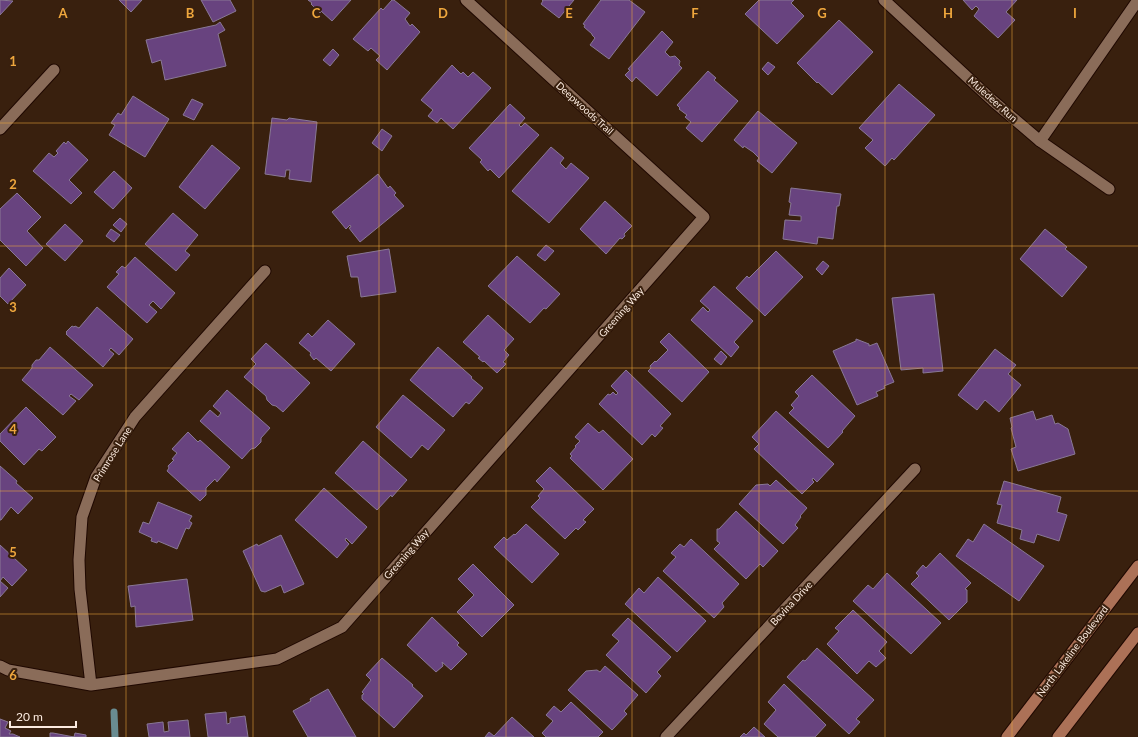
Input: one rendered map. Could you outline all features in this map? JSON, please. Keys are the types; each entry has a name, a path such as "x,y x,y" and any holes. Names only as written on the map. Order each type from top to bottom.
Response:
{"main road":[{"name":"North Lakeline Boulevard","path":"1007,737 1138,566"},
{"path":"1058,737 1138,633"}],"street":[{"name":"Deepwoods Trail","path":"466,0 704,217"},
{"name":"Muledeer Run","path":"884,0 994,101 1040,140 1109,189"},
{"path":"1040,140 1138,0"},
{"path":"0,129 54,70"},
{"name":"Greening Way","path":"0,666 8,670 92,685 277,659 342,627 704,217"},
{"name":"Primrose Lane","path":"92,685 80,590 79,560 82,516 96,476 135,417 265,272"},
{"name":"Bovina Drive","path":"666,737 915,470"}],"building":[{"path":"0,0 13,1 0,15"},
{"path":"119,0 142,0 131,12"},
{"path":"201,0 230,0 236,11 213,22"},
{"path":"308,0 351,0 332,21 321,11 320,13"},
{"path":"392,0 410,13 405,19 410,26 412,24 420,32 387,70 376,60 380,56 371,48 368,51 353,39 381,8 383,10"},
{"path":"542,0 574,0 559,18 541,4 543,1"},
{"path":"601,0 629,0 645,12 609,59 590,45 595,38 583,24"},
{"path":"759,0 794,0 791,3 804,16 777,44 745,14"},
{"path":"963,0 1017,0 1006,12 1015,20 998,38 974,16 979,9 976,6 972,10"},
{"path":"839,20 873,52 832,95 818,82 817,83 797,63"},
{"path":"220,22 225,30 218,34 226,66 165,80 161,60 152,63 146,40 216,25"},
{"path":"662,31 673,42 665,52 670,57 675,56 680,61 679,65 682,68 657,96 636,77 632,82 625,75 630,70 628,69"},
{"path":"333,49 339,55 330,66 323,60"},
{"path":"768,62 775,67 768,75 762,69"},
{"path":"452,65 461,74 463,72 468,77 473,72 491,88 453,129 441,118 437,123 428,116 433,110 421,100"},
{"path":"708,71 716,78 714,80 738,101 702,142 686,128 691,122 685,117 687,115 679,109 680,108 677,105"},
{"path":"899,84 935,115 894,160 892,158 885,166 865,148 873,140 859,128"},
{"path":"133,96 169,119 145,157 109,135 115,125 111,123 118,113 121,115"},
{"path":"192,99 203,104 194,120 183,115"},
{"path":"510,104 525,118 519,125 521,127 525,123 539,135 499,178 490,169 488,171 480,162 482,160 469,148"},
{"path":"758,111 797,143 772,173 757,161 759,158 753,152 744,146 743,148 734,140"},
{"path":"272,118 287,120 289,118 317,122 311,182 289,179 290,170 286,170 285,177 265,174"},
{"path":"382,129 392,136 382,151 372,143"},
{"path":"68,141 88,160 69,180 82,193 71,204 33,171 49,153 54,157 58,153 56,151 64,142 66,144"},
{"path":"212,145 240,168 205,209 179,187"},
{"path":"551,147 564,158 560,163 566,169 571,163 589,178 549,223 512,191"},
{"path":"114,171 132,188 113,209 94,192"},
{"path":"378,174 388,188 390,186 396,193 394,195 404,206 360,242 349,228 351,227 350,225 346,229 332,212"},
{"path":"791,188 841,194 839,206 837,206 833,239 818,237 817,244 783,239 785,220 801,221 801,216 789,215"},
{"path":"17,193 41,217 27,231 43,248 26,266 0,240 0,209"},
{"path":"605,201 632,226 624,234 625,236 622,239 620,238 606,254 580,229"},
{"path":"173,213 198,235 185,251 190,255 176,271 145,244"},
{"path":"120,218 127,224 121,232 113,225"},
{"path":"65,224 83,241 65,261 46,244"},
{"path":"111,229 120,235 114,242 106,236"},
{"path":"1045,229 1067,247 1065,249 1087,267 1062,297 1020,259"},
{"path":"546,245 554,251 545,261 537,255"},
{"path":"389,249 396,292 361,297 358,277 351,277 347,256"},
{"path":"776,251 803,277 765,316 736,288 747,276 749,278"},
{"path":"517,256 560,294 530,323 488,286"},
{"path":"135,257 175,293 161,309 153,301 149,305 157,312 147,323 107,287 119,274 116,272 122,266 125,268"},
{"path":"823,261 829,266 822,275 816,269"},
{"path":"9,268 26,285 8,304 0,296 0,278"},
{"path":"714,286 753,321 734,342 739,347 731,357 691,320 703,307 708,312 710,310 700,301"},
{"path":"934,294 943,371 923,373 923,368 901,370 892,298"},
{"path":"97,307 133,339 119,355 111,348 109,350 114,354 103,367 66,334 72,326 79,328"},
{"path":"488,315 514,339 504,350 509,355 503,362 506,364 497,373 484,361 483,362 478,358 480,357 463,342"},
{"path":"328,320 355,344 331,371 316,358 314,360 310,355 311,353 299,343 308,333 312,337"},
{"path":"669,333 709,372 682,402 648,371 651,368 650,366 668,350 660,342"},
{"path":"856,339 869,344 869,346 877,343 894,382 884,386 885,388 876,392 878,396 857,405 833,351 856,341"},
{"path":"266,343 310,383 283,412 276,406 272,405 267,400 266,396 244,377 256,364 251,359"},
{"path":"50,347 93,385 79,400 71,394 69,396 76,401 63,415 22,380 32,368 32,365 36,360 39,360"},
{"path":"438,347 483,388 469,404 466,402 453,417 410,380"},
{"path":"995,349 1016,365 1008,374 1021,385 999,412 985,400 977,410 958,395"},
{"path":"721,351 727,357 721,365 714,359"},
{"path":"626,370 671,414 660,426 663,428 655,437 652,434 642,445 599,404 608,394 610,395 613,392 616,395 618,393 611,386"},
{"path":"812,375 855,416 828,448 789,413 794,408 791,405 799,396 795,392"},
{"path":"227,390 270,428 261,438 261,442 255,448 251,449 242,459 200,421 210,410 218,417 221,413 213,406"},
{"path":"403,395 445,430 428,450 422,445 411,458 376,427"},
{"path":"26,407 56,437 42,451 39,449 24,465 0,441 0,434"},
{"path":"776,411 834,464 817,482 813,478 812,480 814,482 802,494 754,449 759,444 752,437"},
{"path":"1033,411 1036,420 1052,415 1055,424 1058,423 1068,429 1075,454 1018,471 1011,449 1016,447 1010,418"},
{"path":"588,423 599,433 603,430 633,459 603,490 570,458 572,456 570,454 580,441 575,437"},
{"path":"188,432 198,442 200,440 230,467 217,482 215,479 206,488 206,495 200,501 167,471 169,468 168,466 174,460 172,459 177,453 172,449"},
{"path":"363,441 407,480 392,497 391,495 377,510 335,473"},
{"path":"0,466 33,498 18,514 11,507 1,520 0,520"},
{"path":"550,467 594,509 583,520 586,522 578,530 576,528 565,539 531,507 540,498 538,496 544,489 536,481"},
{"path":"776,480 807,508 795,525 798,528 783,544 739,504 756,485 768,484 770,486"},
{"path":"1004,481 1061,497 1057,512 1067,515 1059,541 1037,534 1034,543 1020,539 1022,530 997,523 1002,505 997,504"},
{"path":"324,488 367,527 352,544 346,538 345,540 349,544 337,558 295,520"},
{"path":"158,502 192,516 189,521 192,523 189,529 186,528 177,549 158,541 157,543 151,541 152,538 139,532 143,522 149,524"},
{"path":"736,511 778,551 763,567 760,564 746,579 714,549 720,543 717,541 717,529 719,529"},
{"path":"526,524 559,554 532,583 494,547 504,537 507,540 514,534 515,535"},
{"path":"984,524 1044,566 1019,601 956,556 968,539 973,542"},
{"path":"281,535 304,584 284,593 281,585 265,592 261,591 243,551 257,544 258,546"},
{"path":"691,539 739,584 722,603 724,607 714,618 663,571 676,557 671,553 680,544 684,547"},
{"path":"0,545 27,570 12,586 3,577 0,581"},
{"path":"940,553 971,583 965,589 967,590 967,602 949,620 911,584 919,576 916,573 923,565 926,568"},
{"path":"473,564 514,605 482,637 457,612 474,595 458,579"},
{"path":"887,573 941,623 911,654 853,601 868,585 873,589"},
{"path":"658,577 706,621 677,652 625,604 639,588 644,593"},
{"path":"187,579 193,620 136,627 135,606 131,607 128,586"},
{"path":"0,581 8,588 0,597"},
{"path":"853,610 887,642 879,651 886,658 876,667 869,661 857,674 827,644 839,631 835,628"},
{"path":"432,617 459,643 457,645 467,654 451,670 442,662 443,666 436,672 407,645"},
{"path":"628,618 671,657 657,672 661,676 646,693 606,655 619,641 612,635"},
{"path":"817,648 874,700 856,719 860,722 849,734 787,677"},
{"path":"382,658 413,685 412,686 423,696 394,728 362,699 362,695 364,694 362,692 371,680 366,675"},
{"path":"605,666 638,695 624,711 627,714 612,730 568,690 586,671 597,670 600,672"},
{"path":"784,684 826,725 815,737 778,737 764,724 776,710 768,702"},
{"path":"328,689 356,737 308,737 293,711"},
{"path":"571,702 603,732 598,737 546,737 542,733 553,721 546,715 554,706 561,712"},
{"path":"226,712 227,724 230,723 230,718 245,716 248,737 208,737 205,714"},
{"path":"512,717 534,737 485,737 489,732 494,736"},
{"path":"0,719 8,722 5,728 11,731 9,734 20,737 0,737"},
{"path":"188,720 190,737 149,737 147,724 163,722 164,732 169,731 168,722"},
{"path":"754,727 765,737 740,737 744,733 746,735"},
{"path":"50,733 53,733 74,737 50,737"},
{"path":"75,733 86,735 86,737 74,737"}],"waterway":[{"path":"114,712 115,737"}]}
